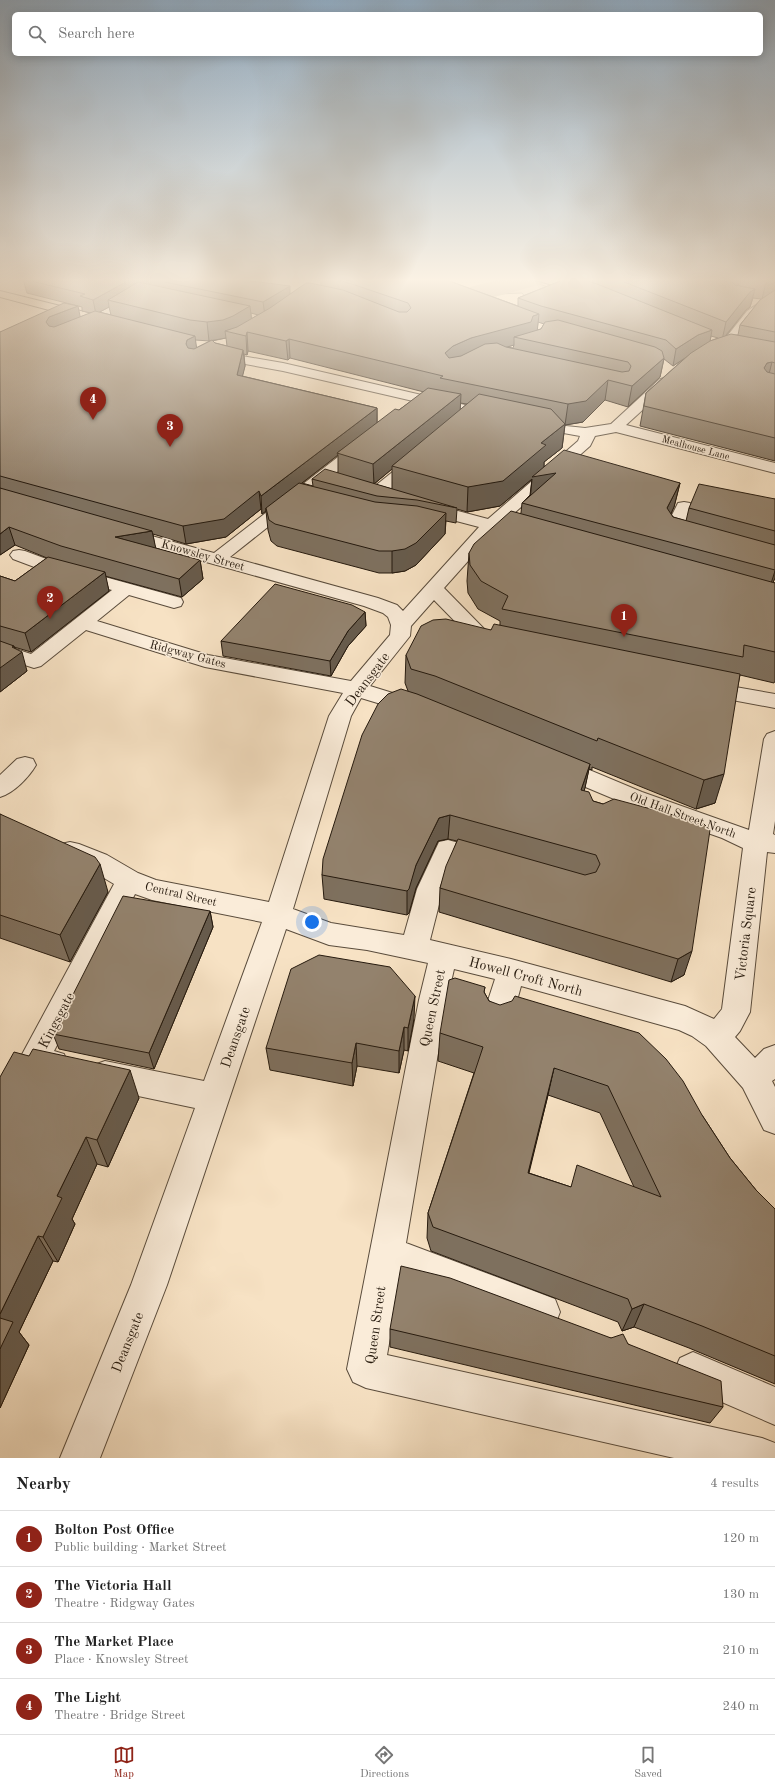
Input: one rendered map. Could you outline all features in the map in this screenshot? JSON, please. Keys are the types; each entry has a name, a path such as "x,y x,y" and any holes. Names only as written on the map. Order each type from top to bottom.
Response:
{"main road":[{"path":"725,346 740,350"}],"street":[{"path":"700,356 725,346"},
{"path":"213,348 228,356 264,363 414,405 474,411 504,417"},
{"path":"520,420 574,432 590,433 616,426 669,374"},
{"path":"457,424 474,411"},
{"name":"Mealhouse Lane","path":"616,426 775,468"},
{"name":"Deansgate","path":"80,1458 138,1315 278,914 296,826 340,716 356,689 397,641 401,631 401,626 433,588 485,531 585,443 590,433"},
{"path":"217,559 374,436"},
{"path":"428,449 369,491 405,501 485,531"},
{"path":"323,476 342,482"},
{"path":"298,496 319,502"},
{"path":"684,507 672,533 677,538 700,545"},
{"path":"424,523 542,540"},
{"name":"Knowsley Street","path":"108,529 371,602 396,614 401,626"},
{"path":"19,555 59,570 174,602"},
{"path":"268,594 283,578"},
{"path":"0,650 34,662 126,588"},
{"path":"433,588 496,645 452,637"},
{"name":"Ridgway Gates","path":"83,623 205,661 356,689 432,714"},
{"path":"205,661 220,644"},
{"path":"688,685 775,701"},
{"name":"Victoria Square","path":"716,1037 730,1022 736,1012 764,843 775,739"},
{"name":"Old Hall Street North","path":"544,761 609,787 764,843"},
{"path":"0,789 25,765"},
{"path":"601,809 609,787"},
{"name":"Central Street","path":"48,842 98,862 129,880 152,890 278,914"},
{"name":"Queen Street","path":"507,866 448,849 430,889 429,952 431,1008 366,1369 762,1458"},
{"name":"Kingsgate","path":"129,880 34,1060 214,1098"},
{"name":"Howell Croft North","path":"278,914 330,934 367,939 511,971 685,1019 702,1026 716,1037 765,1068 775,1119"},
{"path":"497,1019 511,971"},
{"path":"387,1253 568,1322"},
{"path":"661,1358 775,1406"}],"building":[{"path":"0,346 187,346 188,348 194,349 200,346 227,346 243,350 237,375 377,408 261,496 259,491 224,519 183,526 0,476"},
{"path":"318,346 453,346 445,353 449,358 461,356 481,346 504,346 622,372 629,371 631,366 628,362 555,346 652,346 662,351 664,358 632,386 608,380 586,401 568,404 440,378 443,376"},
{"path":"673,346 681,346 676,349"},
{"path":"702,346 775,346 775,363 767,363 764,368 767,372 775,374 775,438 644,406 646,393 691,353"},
{"path":"428,388 461,394 373,464 337,453 395,409 399,410"},
{"path":"479,394 551,409 565,424 541,443 546,445 503,481 468,487 392,466"},
{"path":"564,450 680,483 667,508 673,517 775,545 775,570 522,503 556,473 532,477"},
{"path":"325,469 457,508 417,500 377,496 312,479"},
{"path":"299,483 375,502 417,506 446,513 416,543 405,549 379,551 275,524 269,520 266,508"},
{"path":"699,484 775,499 775,531 689,508"},
{"path":"0,488 152,531 115,537 200,560 179,579 61,546 9,527 0,534"},
{"path":"511,511 775,583 775,652 744,645 743,657 502,609 508,596 481,581 470,565 469,553 474,544"},
{"path":"48,557 105,572 25,633 0,626 0,576 15,581"},
{"path":"275,584 352,605 365,612 348,631 330,661 221,641"},
{"path":"446,619 491,630 494,624 740,674 724,774 704,780 598,738 597,741 435,676 411,669 406,655 421,626 433,620"},
{"path":"0,641 14,646 12,647 22,652 0,668"},
{"path":"401,689 417,694 590,764 581,790 589,792 593,801 603,804 614,799 703,823 710,830 692,951 678,959 440,888 446,866 458,839 585,875 596,872 600,864 596,855 450,815 439,818 416,865 409,889 407,891 322,875 323,859 362,735 378,704 388,694"},
{"path":"0,814 95,857 100,864 60,935 0,915"},
{"path":"123,896 210,911 149,1053 53,1034"},
{"path":"319,955 390,967 415,996 408,1028 404,1027 399,1051 356,1043 352,1063 266,1048 291,969"},
{"path":"455,978 485,987 484,992 489,1001 500,1005 512,1001 515,996 639,1033 666,1059 683,1081 702,1115 730,1158 756,1190 775,1209 775,1356 644,1304 632,1309 628,1299 433,1227 428,1213 483,1047 440,1033 449,980","holes":["554,1068 608,1086 661,1197 577,1165 571,1187 528,1173"]},
{"path":"33,1049 130,1070 97,1140 86,1137 57,1196 62,1198 43,1237 38,1236 0,1314 0,1077 14,1052 29,1056"},
{"path":"401,1266 450,1278 611,1338 623,1334 628,1344 721,1381 723,1407 390,1329"},
{"path":"0,1318 13,1322 0,1349"}],"place":[{"name":"The Light","path":"93,420"},
{"name":"The Market Place","path":"170,447"},
{"name":"The Victoria Hall","path":"50,619"},
{"name":"Bolton Post Office","path":"624,637"}]}
